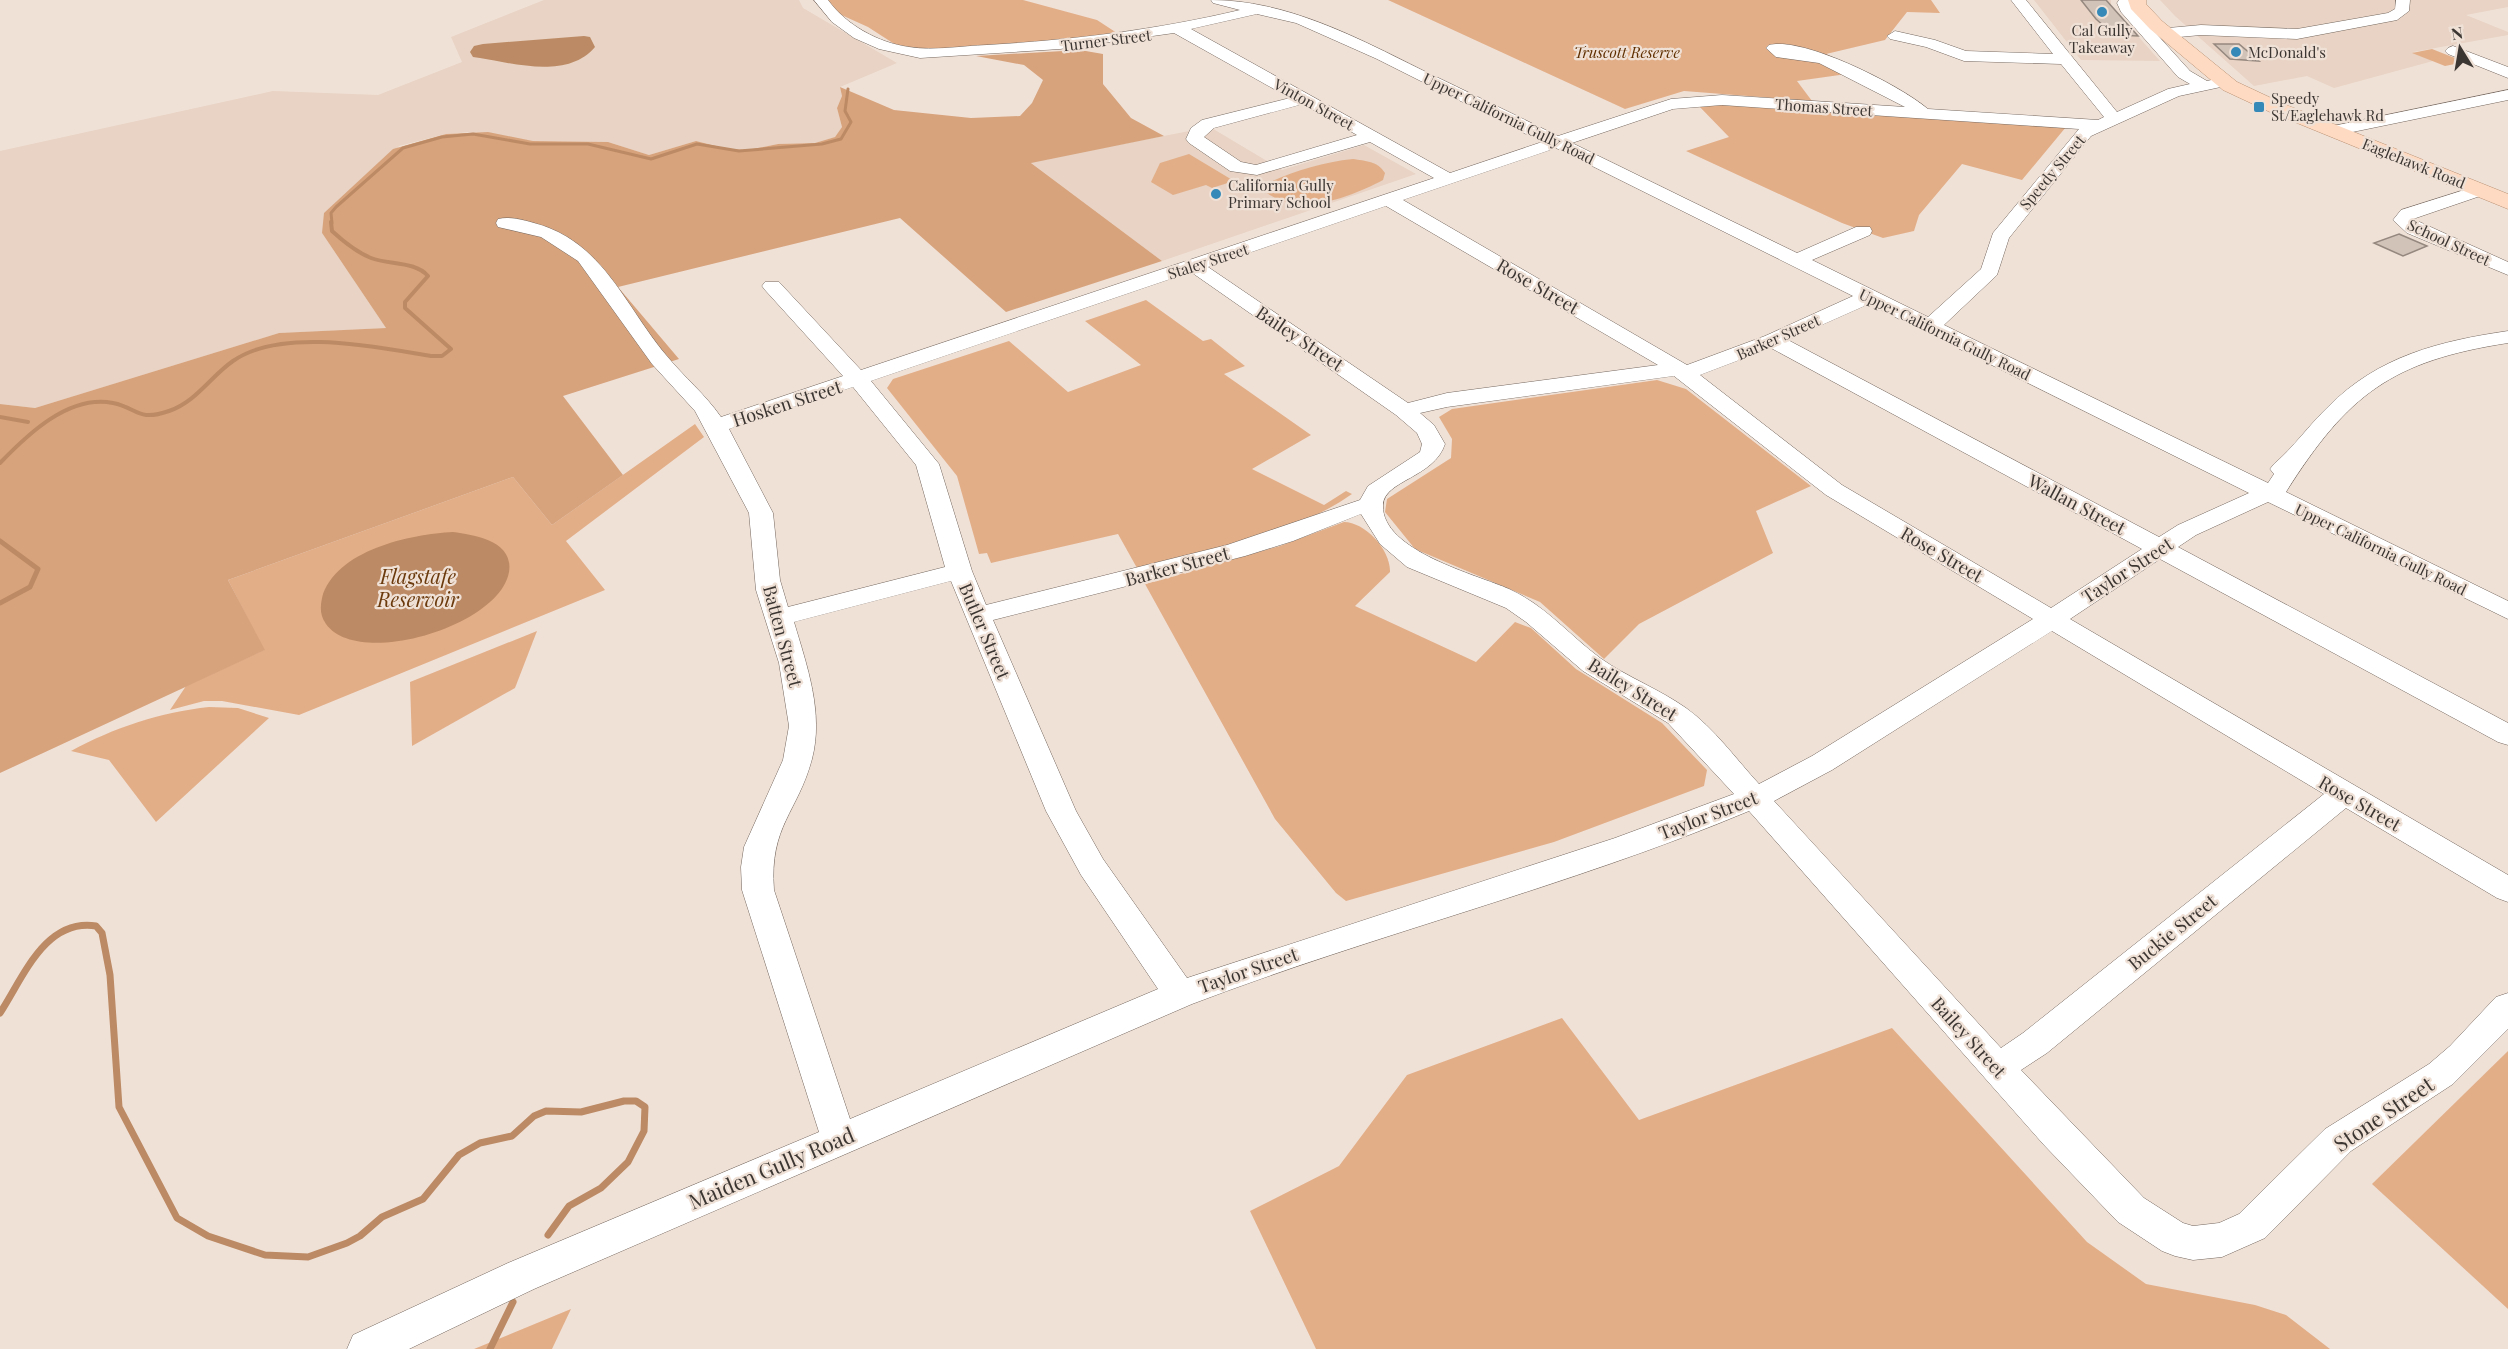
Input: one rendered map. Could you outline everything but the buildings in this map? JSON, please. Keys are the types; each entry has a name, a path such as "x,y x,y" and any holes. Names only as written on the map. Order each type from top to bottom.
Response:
{"main road":[{"name":"Eaglehawk Road","path":"2138,0 2138,5 2224,82 2252,97 2508,202"}],"street":[{"name":"Turner Street","path":"821,0 835,17 857,32 888,47 917,53 1066,45 1179,29 1292,0"},
{"name":"Upper California Gully Road","path":"1227,0 1264,7 1313,24 1383,56 2508,611"},
{"path":"2018,0 2064,58 2105,121"},
{"path":"2131,0 2124,3 2126,9 2184,74 2203,85"},
{"path":"2165,29 2306,33 2392,17 2402,11 2403,0"},
{"name":"Vinton Street","path":"1179,29 1449,179"},
{"path":"1895,36 1930,43 1964,56 2064,58"},
{"path":"2453,51 2508,73"},
{"path":"1817,59 1902,98 1925,115"},
{"name":"Speedy Street","path":"1931,326 1990,271 1997,244 2007,227 2071,146 2105,121 2174,92 2224,82"},
{"path":"2333,130 2508,95"},
{"path":"1304,99 1208,124 1197,132 1195,138 1236,166 1257,170 1372,136"},
{"name":"Thomas Street","path":"1557,142 1659,107 1699,100 1925,115 2105,121"},
{"name":"Staley Street","path":"858,379 1557,142"},
{"name":"School Street","path":"2480,190 2408,214 2402,220 2414,229 2508,269"},
{"name":"Rose Street","path":"1389,200 1682,372 1822,483 2508,890"},
{"name":"Batten Street","path":"505,223 538,230 571,243 578,250 623,306 659,360 703,407 716,426 761,513 765,525 769,591 779,618 800,703 802,738 792,775 760,839 756,873 758,890 839,1138"},
{"path":"1797,260 1863,231"},
{"name":"Bailey Street","path":"1194,266 1404,410 1430,432 1434,446 1425,459 1377,492 1371,506 1380,526 1404,552 1446,576 1515,602 1600,671 1676,713 2057,1134 2131,1210 2175,1239 2193,1243"},
{"name":"Butler Street","path":"772,286 858,379 927,464 959,571 1061,811 1092,867 1179,994"},
{"name":"Barker Street","path":"1404,410 1447,400 1682,372 1772,340 1870,296"},
{"name":"Taylor Street","path":"1179,994 1270,961 1626,846 1754,798 1822,764 2052,619 2187,530 2259,488 2279,489 2295,459 2361,388 2398,363 2435,350 2508,337"},
{"name":"Wallan Street","path":"1772,340 2508,735"},
{"name":"Hosken Street","path":"716,426 858,379"},
{"name":"Barker Street","path":"979,615 1250,546 1297,532 1349,510 1371,506"},
{"path":"779,618 959,571"},
{"name":"Buckie Street","path":"1998,1068 2035,1042 2344,794"},
{"name":"Maiden Gully Road","path":"367,1349 521,1276 1179,994"},
{"name":"Stone Street","path":"2193,1243 2222,1240 2252,1226 2338,1140 2441,1074 2462,1056 2508,1007"}],"shaded area":[{"path":"544,0 799,0 803,8 897,63 840,87 842,96 837,108 842,127 835,137 815,143 778,144 748,150 728,149 696,141 649,155 608,142 533,141 471,132 446,134 399,146 322,233 386,328 279,333 35,408 0,404 0,151 273,91 378,95 462,62 451,37"},
{"path":"2034,0 2111,0 2111,6 2160,61 2081,60"},
{"path":"2160,0 2508,0 2508,7 2466,15 2508,32 2508,35 2413,52 2433,61 2334,88 2307,76 2254,86"},
{"path":"1080,50 1103,54 1103,84 1131,118 1164,136 1031,163 1162,261 1006,312 900,218 618,287 679,359 563,396 623,475 552,525 513,477 228,580 265,650 0,773 0,404 35,408 279,333 386,328 322,233 324,213 393,149 446,134 488,132 533,141 608,142 649,155 696,141 728,149 748,150 778,144 815,143 835,137 842,127 837,108 842,96 840,87 894,110 971,118 1020,116 1032,103 1043,80 1024,65 976,56"},
{"name":"California Gully Primary School","path":"1210,127 1282,170 1364,145 1416,174 1162,261 1030,162"}],"green space":[{"path":"826,0 1023,0 1097,20 1120,35 921,51 899,47 868,27 837,13"},
{"name":"Truscott Reserve","path":"1388,0 1931,0 1940,13 1907,12 1885,40 1826,54 1861,72 1797,81 1812,101 1684,91 1625,109"},
{"path":"2432,49 2465,62 2445,66 2412,53"},
{"path":"1696,103 2066,127 2022,180 1962,164 1919,215 1914,231 1883,238 1842,223 1686,151 1729,137"},
{"path":"1189,154 1234,181 1212,188 1206,185 1173,195 1151,182 1160,163"},
{"path":"1353,159 1379,166 1385,173 1383,180 1341,198 1310,204 1280,200 1267,193 1270,182 1300,170"},
{"path":"1146,300 1203,341 1211,339 1245,366 1224,374 1311,435 1252,469 1324,505 1346,491 1352,494 1328,509 1276,532 1137,568 1118,534 991,563 987,553 979,554 957,476 887,388 893,379 1009,341 1068,392 1141,365 1085,321"},
{"path":"1657,380 1686,389 1811,486 1756,511 1773,553 1639,624 1604,659 1540,602 1415,549 1385,512 1387,499 1451,458 1452,439 1439,417 1452,409"},
{"path":"695,424 704,437 566,541 605,590 299,715 222,701 204,701 170,710 186,686 264,650 228,580 513,477 552,525"},
{"path":"1344,522 1352,523 1368,532 1381,547 1389,564 1390,572 1355,606 1476,662 1515,622 1531,628 1576,669 1662,723 1707,770 1704,786 1554,842 1346,901 1336,893 1275,819 1145,584 1280,546"},
{"path":"537,631 515,688 412,746 410,682"},
{"path":"209,707 238,708 269,718 156,822 109,760 71,751 138,722"},
{"path":"1562,1018 1639,1120 1892,1028 2087,1242 2146,1284 2255,1305 2286,1315 2330,1349 1316,1349 1250,1211 1339,1166 1407,1075"},
{"path":"2508,1051 2508,1309 2372,1184"},
{"path":"571,1309 552,1349 474,1349"}],"water":[{"path":"590,37 595,47 584,57 556,66 525,66 473,57 470,52 474,46 483,44"},
{"name":"Flagstafe Reservoir","path":"453,532 472,535 491,542 505,553 509,562 509,572 500,592 481,609 456,624 426,635 396,642 367,642 343,637 326,624 321,611 322,598 330,581 342,568 358,557 397,541"}],"waterway":[{"path":"332,223 331,213 336,207 403,148 442,137 473,134 530,144 588,144 651,159 697,144 739,151 822,144 841,139 851,122 845,111 848,89"},
{"path":"0,463 36,429 50,419 81,405 97,402 113,403 144,415 158,414 179,407 225,367 253,351 303,342 330,342 431,356 442,356 451,349 405,308 405,302 428,276 416,268 378,260 360,253 332,231 331,222"},
{"path":"0,417 28,422"},
{"path":"0,541 38,569 30,587 0,603"},
{"path":"0,1013 27,968 49,941 63,931 78,926 96,926 102,933 110,975 119,1107 177,1218 208,1236 265,1255 308,1257 347,1243 360,1236 382,1217 423,1199 459,1155 480,1143 512,1136 534,1116 546,1111 581,1112 624,1101 636,1101 645,1107 644,1131 628,1162 601,1188 569,1206 548,1235"},
{"path":"490,1349 513,1302"}],"place":[{"name":"Cal Gully Takeaway","path":"2102,12"},
{"name":"McDonald's","path":"2236,52"},
{"name":"Speedy St/Eaglehawk Rd","path":"2259,107"},
{"name":"California Gully Primary School","path":"1216,194"}]}
